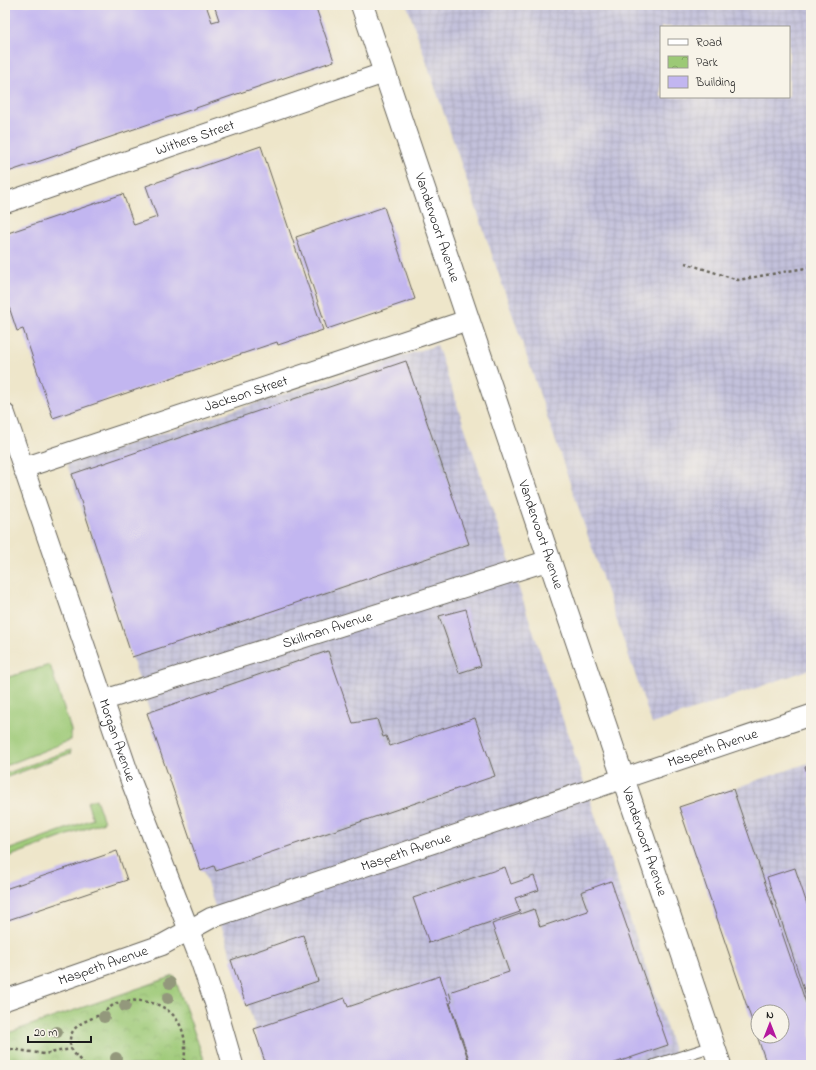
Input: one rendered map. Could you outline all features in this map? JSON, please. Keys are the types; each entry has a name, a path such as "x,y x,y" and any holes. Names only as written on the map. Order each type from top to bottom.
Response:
{"main road":[{"name":"Vandervoort Avenue","path":"362,5 717,1055"}],"street":[{"name":"Withers Street","path":"5,203 384,73"},
{"name":"Jackson Street","path":"23,468 468,320"},
{"name":"Morgan Avenue","path":"5,414 131,780 189,930 215,1004 232,1065"},
{"name":"Skillman Avenue","path":"104,700 550,560"},
{"name":"Maspeth Avenue","path":"5,1000 162,945 211,918 811,715"}],"lane":[{"path":"654,1065 717,1055"}],"path":[{"path":"685,263 738,280 811,267"},
{"path":"84,1065 71,1049 70,1039 76,1027 117,1004 141,1000 161,1004 172,1013 182,1028 185,1041 183,1065"},
{"path":"5,1048 44,1054 71,1049"}],"shaded area":[{"path":"407,5 811,5 811,669 652,724"},
{"path":"437,345 679,1065 268,1065 67,464"},
{"path":"811,762 811,1065 767,1065 760,1044 790,1044 790,1004 750,1004 750,1015 679,807"}],"green space":[{"path":"50,665 71,730 71,740 5,766 5,678"},
{"path":"70,750 71,753 5,778 5,774"},
{"path":"96,799 104,822 5,858 5,851 93,819 87,802"},
{"path":"174,976 206,1065 5,1065 5,1034"}],"building":[{"path":"5,5 206,5 212,22 219,20 214,5 315,5 334,61 5,173"},
{"path":"261,146 323,330 278,345 277,342 53,418 23,329 17,331 5,295 5,234 123,194 134,225 157,217 146,186"},
{"path":"384,207 415,299 327,329 296,237"},
{"path":"406,361 469,544 132,657 72,474"},
{"path":"466,609 481,666 459,673 439,616"},
{"path":"328,651 353,723 377,719 383,737 386,736 390,746 475,718 495,776 216,871 214,866 201,871 147,713"},
{"path":"811,765 811,786 805,767"},
{"path":"733,789 806,1003 811,1002 811,1065 767,1065 760,1044 790,1044 790,1004 750,1004 750,1015 679,807"},
{"path":"117,851 127,880 5,921 5,889"},
{"path":"505,867 511,884 534,876 539,890 515,898 520,912 429,943 413,898"},
{"path":"795,868 811,916 811,998 807,999 767,877"},
{"path":"611,881 668,1045 609,1065 471,1065 450,1003 452,1002 449,992 509,972 492,924 534,909 540,927 588,911 581,892"},
{"path":"303,935 318,981 246,1005 231,960"},
{"path":"440,976 470,1065 266,1065 254,1029 345,998 348,1007"}]}
